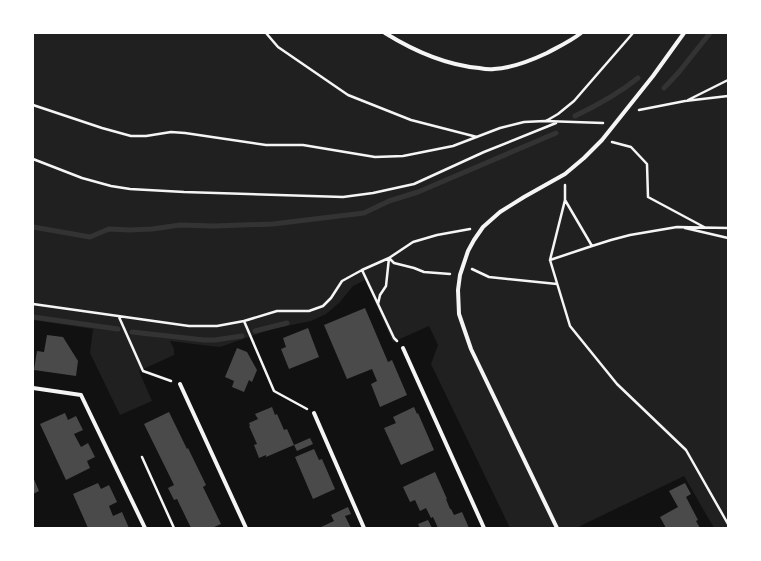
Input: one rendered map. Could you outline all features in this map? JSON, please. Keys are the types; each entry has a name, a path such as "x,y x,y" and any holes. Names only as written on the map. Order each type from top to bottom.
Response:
{"street":[{"path":"385,33 401,43 428,56 451,64 471,68 494,69 513,66 531,60 581,33"},
{"path":"558,528 471,349 459,314 458,290 460,275 468,251 483,227 500,212 565,174 584,158 602,140 653,76 684,33"},
{"path":"402,348 484,528"},
{"path":"180,384 246,528"},
{"path":"33,388 81,396 145,528"},
{"path":"314,413 364,528"}],"path":[{"path":"266,33 278,47 348,95 411,120 478,137"},
{"path":"545,121 558,114 574,101 633,33"},
{"path":"685,102 728,80"},
{"path":"622,114 685,102 728,96"},
{"path":"33,105 131,136 146,136 171,132 185,133 266,145 303,145 375,157 403,156 453,146 500,128 524,122 545,121 615,123"},
{"path":"33,159 82,178 111,186 130,189 343,197 373,193 414,184 484,152 558,122"},
{"path":"602,140 631,147 647,164 648,197 706,228"},
{"path":"565,174 565,200 550,260 570,326 617,384 686,450 728,524"},
{"path":"565,200 592,246"},
{"path":"33,304 189,326 217,326 278,312 309,311 323,306 331,298 342,281 389,258 413,242 437,235 483,227"},
{"path":"677,227 728,238"},
{"path":"550,260 630,235 677,227 728,228"},
{"path":"389,258 394,263 424,272 460,275"},
{"path":"378,304 380,295 386,286 389,258"},
{"path":"463,264 489,277 557,284"},
{"path":"362,270 394,338 402,348"},
{"path":"118,316 143,371 180,384"},
{"path":"244,321 274,391 314,413"},
{"path":"142,457 174,528"}],"shaded area":[{"path":"33,33 728,33 728,528 714,528 684,476 576,528 510,528 431,364 438,345 429,326 393,342 365,280 353,286 339,303 326,314 311,321 272,329 220,347 170,341 174,349 174,355 139,371 152,401 120,415 90,353 93,329 33,320"}],"building":[{"path":"365,308 388,362 392,360 407,395 380,407 371,384 377,381 372,369 347,379 324,325"},
{"path":"308,328 319,357 289,369 281,349 286,347 283,338"},
{"path":"47,335 63,337 78,361 76,376 34,370 37,351 44,352"},
{"path":"237,348 247,352 257,370 252,382 249,380 244,392 232,387 234,381 225,377"},
{"path":"272,407 284,430 287,429 294,445 266,457 266,455 259,458 254,445 257,444 249,423 258,419 255,414"},
{"path":"414,407 434,450 401,465 384,428 396,423 393,417"},
{"path":"169,412 206,485 203,487 221,524 212,528 191,528 177,499 174,500 168,488 174,485 144,424"},
{"path":"65,413 68,420 76,416 83,430 74,434 81,447 88,443 95,457 87,461 90,468 66,480 40,424"},
{"path":"310,438 313,444 297,451 294,445"},
{"path":"314,449 319,460 322,459 335,489 313,499 295,457"},
{"path":"435,472 450,509 454,515 462,512 469,528 438,528 433,517 431,518 426,508 420,511 415,500 410,502 403,487"},
{"path":"33,477 39,491 33,494"},
{"path":"98,483 101,489 109,485 117,502 109,506 113,516 122,512 129,528 88,528 73,494"},
{"path":"685,483 691,494 686,497 698,520 696,521 700,528 666,528 660,517 678,507 669,491"},
{"path":"348,507 351,514 345,516 351,528 319,528 334,521 331,515"},
{"path":"428,520 432,528 420,528 418,524"}],"waterway":[{"path":"664,88 679,72 710,33"},
{"path":"575,116 608,99 638,78"},
{"path":"33,227 90,237 109,229 152,229 180,225 214,226 273,224 364,213 389,201 418,192 556,133"},
{"path":"33,317 118,329"},
{"path":"255,331 287,323"},
{"path":"132,332 204,340 242,336"}]}
